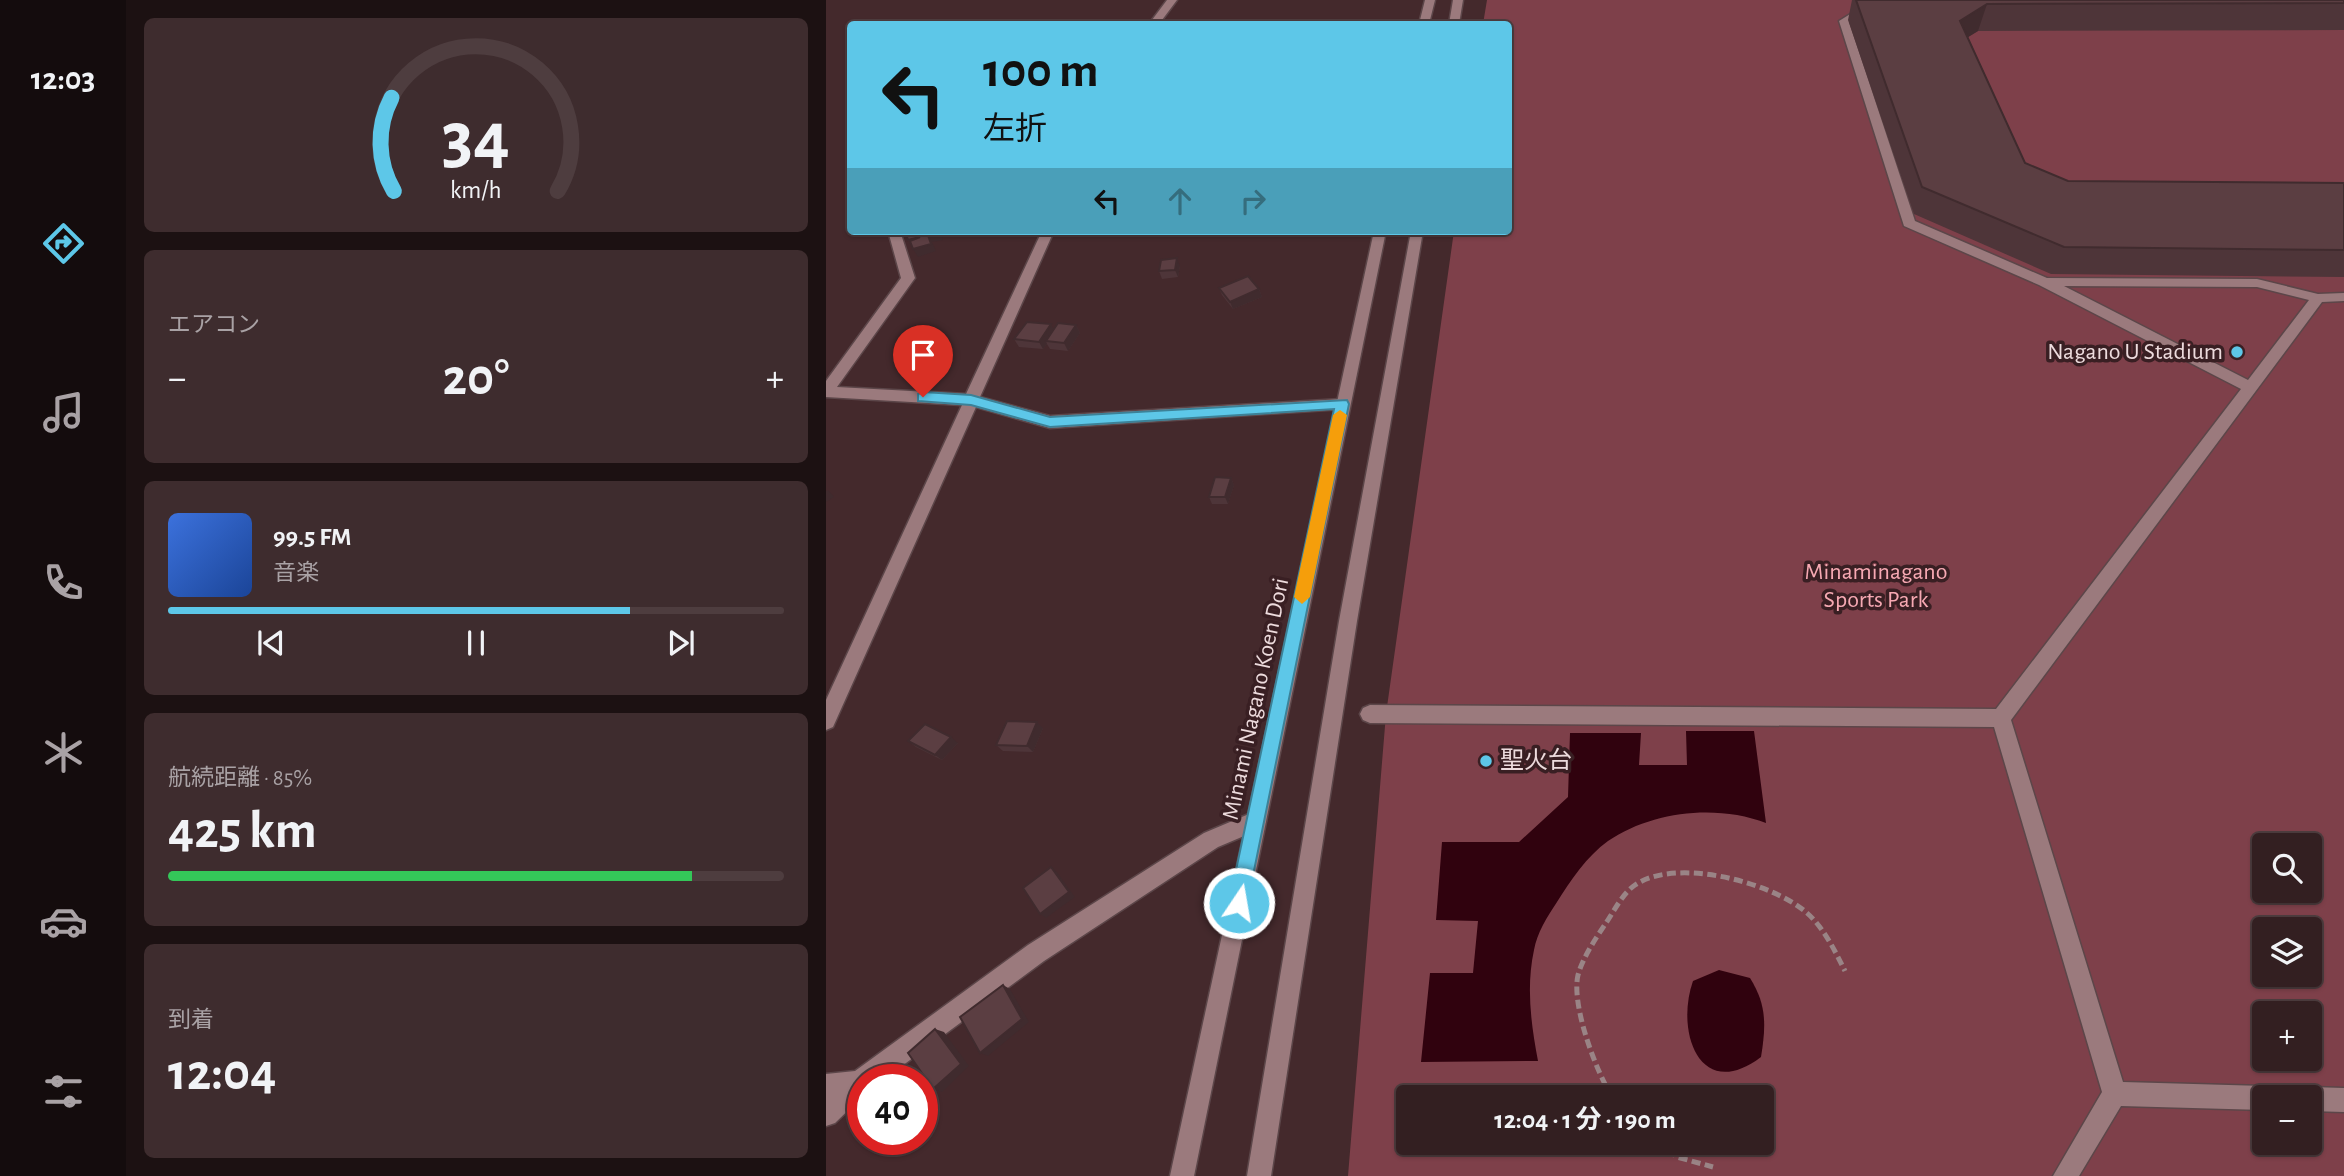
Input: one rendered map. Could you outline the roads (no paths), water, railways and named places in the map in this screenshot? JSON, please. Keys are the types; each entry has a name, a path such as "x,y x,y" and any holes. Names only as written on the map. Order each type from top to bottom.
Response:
{"street":[{"path":"1156,21 1172,0"},
{"path":"1425,21 1430,0"},
{"path":"1454,21 1458,0"},
{"path":"1880,0 1844,22 1909,223 2044,282 2250,387"},
{"path":"826,392 908,278 895,235"},
{"path":"826,721 1046,235"},
{"name":"Minami Nagano Koen Dori","path":"1182,1176 1379,235"},
{"path":"1259,1176 1346,635 1416,235"},
{"path":"2044,282 2257,284 2318,298 2344,297"},
{"path":"2001,718 2318,298"},
{"path":"826,392 971,400 1050,422 1342,404"},
{"path":"1370,714 2001,718"},
{"path":"2001,718 2115,1094 2065,1176"},
{"path":"885,1064 1036,954 1211,840 1256,821"},
{"path":"826,1086 847,1083"},
{"path":"2115,1094 2252,1098"},
{"path":"826,1114 847,1095"},
{"path":"2322,1099 2344,1100"}],"place":[{"name":"Nagano U Stadium","path":"2237,352"},
{"name":"聖火台","path":"1486,761"}],"park label":[{"name":"Minaminagano Sports Park","path":"1876,586"}]}
